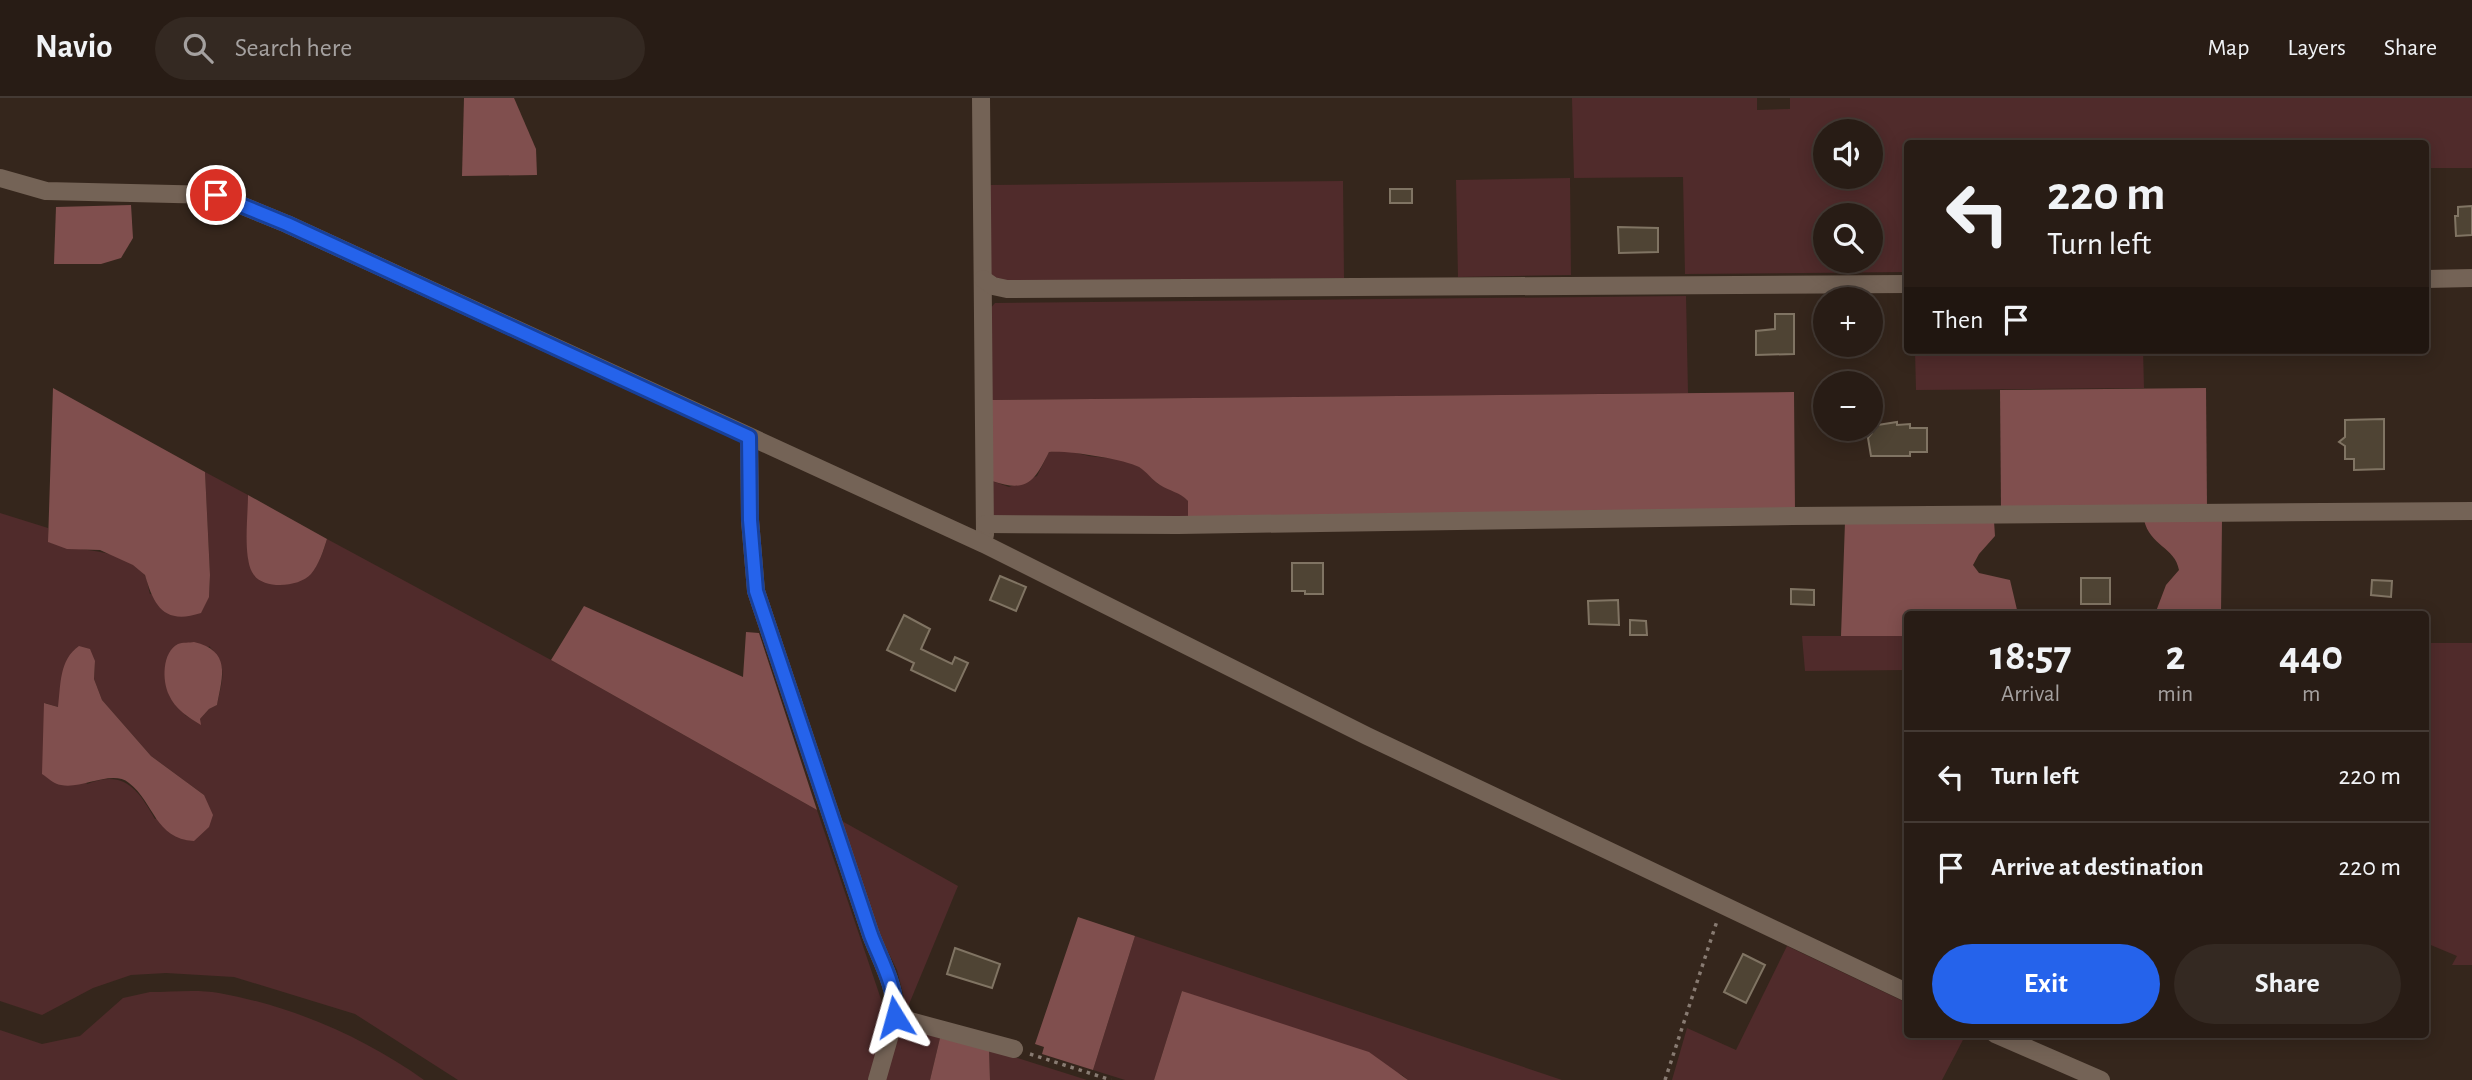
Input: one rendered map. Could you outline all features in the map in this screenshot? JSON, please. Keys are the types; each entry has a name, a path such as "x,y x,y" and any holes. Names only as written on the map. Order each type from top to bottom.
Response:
{"street":[{"path":"981,98 984,544"},
{"path":"0,178 46,191 216,195 287,224 984,544 1367,736 1904,991"},
{"path":"2429,279 2472,278"},
{"path":"983,279 993,286 1007,289 1904,284"},
{"path":"749,437 750,520 756,591 871,935 892,988 895,1017 877,1080"},
{"path":"985,524 1178,525 1793,516 2472,511"},
{"path":"895,1017 1014,1049"},
{"path":"2004,1038 2101,1080"}],"path":[{"path":"1665,1080 1722,906"},
{"path":"1014,1049 1111,1080"}],"shaded area":[{"path":"464,98 514,98 536,149 537,175 462,176"},
{"path":"1572,98 1757,98 1757,110 1790,109 1790,98 2472,98 2472,168 2429,168 2429,140 1904,140 1904,272 1883,272 1883,203 1813,203 1813,273 1685,274 1683,177 1574,178"},
{"path":"1570,178 1571,275 1458,277 1456,180"},
{"path":"1343,181 1344,278 995,281 989,276 988,185"},
{"path":"131,205 133,238 121,258 101,264 54,264 56,207"},
{"path":"1686,296 1688,393 991,400 990,309 995,303"},
{"path":"1915,354 2143,354 2144,388 1916,390"},
{"path":"53,388 205,472 210,575 209,597 201,613 178,616 162,610 152,596 145,575 133,565 100,550 67,549 48,542"},
{"path":"2206,388 2207,507 2001,508 2000,390"},
{"path":"1794,392 1795,511 1188,517 1188,501 1160,485 1139,467 1108,458 1057,452 1049,452 1039,471 1028,482 1014,486 992,481 991,400"},
{"path":"1064,450 1125,460 1143,469 1158,484 1181,494 1188,501 1188,517 992,519 992,481 1009,487 1037,476 1049,452"},
{"path":"205,472 248,495 248,560 277,585 305,577 311,572 320,559 327,539 551,660 817,810 886,1014 869,1080 458,1080 355,1014 234,977 166,973 131,975 93,988 42,1015 0,1001 0,513 48,528 49,542 122,558 145,575 150,594 209,597","holes":["209,646 222,667 222,680 217,705 200,719 200,724 185,715","95,661 94,679 102,700 151,756 204,795 155,819 136,791 128,785 111,779 87,784 45,703 58,707"]},
{"path":"248,495 327,539 316,566 305,579 289,584 271,584 263,582 252,572 247,545"},
{"path":"2222,519 2221,611 2156,611 2166,585 2179,570 2173,556 2151,536 2144,520"},
{"path":"1994,521 1995,536 1973,565 1979,573 2010,580 2017,611 1904,611 1904,636 1841,636 1845,522"},
{"path":"584,606 743,677 746,632 759,633 817,810 551,660"},
{"path":"1802,636 1904,636 1904,670 1805,671"},
{"path":"194,642 214,651 222,666 217,705 200,719 201,725 187,716 172,700 165,675 166,660 173,648 180,643"},
{"path":"2429,643 2472,643 2472,965 2452,965 2457,956 2429,944"},
{"path":"79,646 90,649 95,661 94,679 102,700 151,756 204,795 213,815 209,827 194,841 171,834 137,791 122,779 105,779 69,786 56,783 42,774 44,703 58,707 64,665"},
{"path":"842,821 958,886 907,1009 897,970 877,929"},
{"path":"1078,917 1135,936 1093,1070 1042,1054 1044,1047 1035,1044"},
{"path":"1135,936 1562,1080 1408,1080 1402,1075 1182,991 1154,1080 1125,1080 1093,1070"},
{"path":"1787,946 1904,1002 1904,1038 1964,1038 1942,1080 1672,1080 1687,1028 1736,1050"},
{"path":"1182,991 1369,1052 1408,1080 1154,1080"},
{"path":"150,992 211,992 273,1006 352,1037 424,1080 0,1080 0,1030 42,1044 80,1036 123,998"},
{"path":"900,1026 940,1038 930,1080 885,1080"},
{"path":"940,1038 989,1049 990,1080 930,1080"},
{"path":"989,1049 1087,1080 990,1080"}],"building":[{"path":"1390,189 1412,189 1412,203 1390,203"},
{"path":"2472,206 2472,235 2456,236 2455,216 2458,216 2458,207"},
{"path":"1618,227 1658,228 1658,252 1619,253"},
{"path":"1775,314 1794,314 1794,354 1756,355 1756,331 1775,329"},
{"path":"2384,419 2384,469 2354,470 2354,459 2345,459 2345,446 2339,442 2345,437 2345,420"},
{"path":"1897,422 1897,425 1910,424 1910,428 1927,428 1927,452 1910,452 1910,456 1871,456 1868,441 1883,441 1883,424"},
{"path":"1292,563 1323,563 1323,594 1292,591"},
{"path":"1000,576 1026,587 1016,611 990,600"},
{"path":"2081,578 2110,578 2110,604 2081,604"},
{"path":"2372,580 2392,581 2391,597 2371,595"},
{"path":"1791,589 1814,590 1814,605 1791,604"},
{"path":"1618,600 1619,625 1589,624 1588,601"},
{"path":"904,615 930,629 921,649 952,664 955,657 968,663 955,691 911,670 914,663 887,650"},
{"path":"1630,620 1646,621 1647,635 1630,635"},
{"path":"955,948 1000,964 992,988 947,974"},
{"path":"1743,954 1765,965 1746,1003 1724,992"}],"route":[{"path":"216,195 287,224 749,437 750,520 756,591 871,935 892,988 895,1017"}]}
